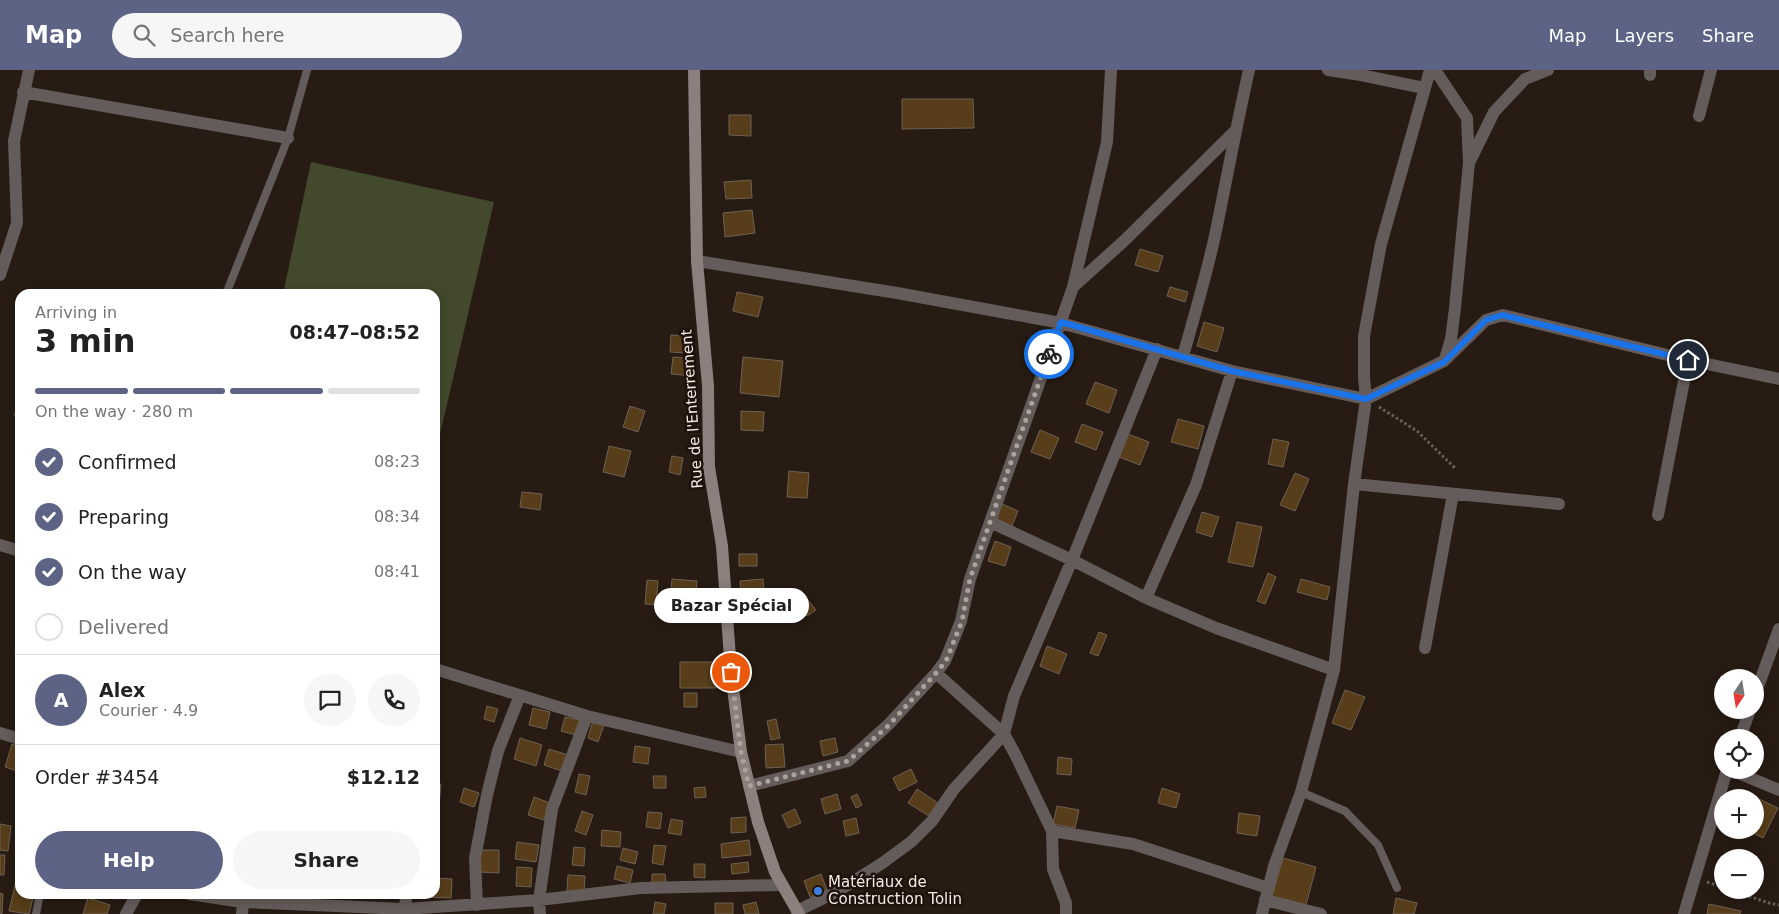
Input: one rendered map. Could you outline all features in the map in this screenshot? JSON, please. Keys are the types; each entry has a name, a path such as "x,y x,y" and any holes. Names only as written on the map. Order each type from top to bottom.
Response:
{"street":[{"path":"0,275 17,223 14,141 29,70"},
{"name":"Rue de l'Enterrement","path":"694,70 697,262 708,386 709,467 722,546 731,672 741,752 758,822 781,886 798,913"},
{"path":"749,786 848,761 888,726 946,661 962,621 970,579 1073,287 1107,142 1111,70"},
{"path":"1183,356 1216,231 1249,70"},
{"path":"1328,70 1424,88"},
{"path":"1262,914 1274,866 1301,792 1334,670 1354,484 1366,399 1364,336 1381,244 1430,70"},
{"path":"1435,70 1468,118 1469,164 1455,308 1451,339 1444,362"},
{"path":"1469,164 1494,112 1526,79 1548,70"},
{"path":"1699,116 1711,70"},
{"path":"23,92 288,138"},
{"path":"1073,287 1125,240 1235,131"},
{"path":"697,262 897,293 1061,322 1232,371 1366,399 1444,362 1486,320 1502,315 1688,360 1779,378"},
{"path":"798,913 882,864 911,842 932,821 954,789 1004,734 1014,696 1072,560 1157,349"},
{"path":"1658,515 1688,360"},
{"path":"1146,598 1196,485 1232,371"},
{"path":"1354,484 1559,504"},
{"path":"1425,648 1453,494"},
{"path":"990,522 1072,560 1146,598 1216,628 1334,670"},
{"path":"0,545 15,550"},
{"path":"1764,671 1779,630"},
{"path":"440,671 587,716 741,752"},
{"path":"936,673 1004,734 1015,754 1052,831 1054,869 1066,904 1066,914"},
{"path":"477,905 475,858 487,795 498,751 520,695"},
{"path":"540,914 539,900 552,810 587,716"},
{"path":"0,733 15,738"},
{"path":"1684,914 1724,779"},
{"path":"1753,779 1779,790"},
{"path":"1052,831 1133,844 1321,914"},
{"path":"208,899 243,908 405,911 539,900 641,888 781,886"},
{"path":"126,914 135,899"}],"lane":[{"path":"228,289 288,138 307,70"},
{"path":"1301,792 1344,811 1378,845 1397,888"},
{"path":"36,914 39,899"}],"path":[{"path":"1366,399 1417,431 1456,468"},
{"path":"1757,899 1779,905"}],"green space":[{"path":"311,162 494,202 440,434 440,289 284,289"}],"building":[{"path":"902,99 973,99 974,128 902,129"},
{"path":"729,115 751,115 751,136 729,135"},
{"path":"751,180 752,198 726,199 724,182"},
{"path":"752,210 755,233 725,237 723,213"},
{"path":"1140,249 1163,256 1158,272 1135,265"},
{"path":"1170,287 1188,292 1185,302 1167,296"},
{"path":"737,292 763,297 758,317 733,311"},
{"path":"1204,322 1224,328 1217,352 1197,346"},
{"path":"671,335 688,336 687,353 670,352"},
{"path":"673,357 695,359 693,376 671,374"},
{"path":"743,357 783,361 779,397 740,393"},
{"path":"1095,382 1117,390 1109,413 1086,404"},
{"path":"630,406 645,411 638,432 623,427"},
{"path":"741,411 764,412 763,431 741,430"},
{"path":"1178,419 1204,426 1198,449 1171,442"},
{"path":"1082,424 1103,432 1096,450 1075,442"},
{"path":"1040,430 1059,438 1050,459 1031,452"},
{"path":"1128,434 1149,442 1140,465 1119,457"},
{"path":"1273,439 1289,442 1283,467 1268,464"},
{"path":"609,446 631,451 624,477 603,472"},
{"path":"672,456 683,458 680,475 669,472"},
{"path":"789,471 809,473 807,498 787,497"},
{"path":"1295,473 1309,479 1295,511 1280,505"},
{"path":"522,492 542,494 540,510 520,507"},
{"path":"1002,504 1018,511 1012,526 996,519"},
{"path":"1202,512 1219,517 1212,537 1196,532"},
{"path":"1237,522 1262,527 1253,567 1228,562"},
{"path":"995,541 1011,547 1005,566 988,561"},
{"path":"739,554 757,554 757,566 739,566"},
{"path":"1268,573 1276,577 1265,604 1257,601"},
{"path":"672,579 697,581 695,604 670,602"},
{"path":"763,579 764,590 741,592 740,581"},
{"path":"1301,579 1330,587 1327,600 1297,592"},
{"path":"647,580 658,581 656,605 645,604"},
{"path":"757,599 758,614 748,614 747,600"},
{"path":"807,599 816,610 807,616 799,606"},
{"path":"1099,632 1107,635 1098,656 1090,653"},
{"path":"1047,646 1067,654 1059,674 1040,666"},
{"path":"680,662 715,662 716,688 680,688"},
{"path":"1345,690 1365,697 1351,730 1332,723"},
{"path":"684,693 697,693 697,707 684,707"},
{"path":"487,706 498,709 494,722 484,719"},
{"path":"533,708 550,712 546,729 529,725"},
{"path":"565,717 580,720 576,735 561,731"},
{"path":"776,719 780,738 771,740 767,721"},
{"path":"593,721 604,725 598,742 588,738"},
{"path":"520,738 542,745 536,766 514,759"},
{"path":"835,738 838,752 823,756 820,741"},
{"path":"12,744 15,745 15,770 5,767"},
{"path":"783,744 785,767 766,768 765,745"},
{"path":"635,746 650,748 648,764 633,762"},
{"path":"549,749 568,755 562,771 544,765"},
{"path":"1058,757 1072,759 1071,775 1057,774"},
{"path":"911,769 917,782 899,791 893,778"},
{"path":"579,774 590,776 586,795 575,792"},
{"path":"653,776 666,776 666,788 654,788"},
{"path":"705,787 706,797 695,798 694,788"},
{"path":"464,788 479,793 474,807 460,802"},
{"path":"1162,788 1180,794 1176,808 1158,803"},
{"path":"917,789 938,803 929,816 908,803"},
{"path":"837,794 841,809 825,814 821,799"},
{"path":"857,794 862,805 856,808 851,797"},
{"path":"534,797 550,803 544,820 528,815"},
{"path":"1764,801 1778,808 1764,836"},
{"path":"1057,806 1079,810 1075,828 1053,824"},
{"path":"795,809 801,823 788,828 782,815"},
{"path":"582,811 593,815 586,835 575,831"},
{"path":"648,812 662,813 660,829 646,827"},
{"path":"1239,813 1260,816 1257,836 1237,833"},
{"path":"746,817 746,832 731,833 731,818"},
{"path":"856,818 859,833 846,836 843,821"},
{"path":"671,819 683,821 681,835 668,833"},
{"path":"0,824 11,826 8,851 0,850"},
{"path":"602,830 621,832 620,847 601,846"},
{"path":"749,840 751,855 722,858 721,844"},
{"path":"517,842 539,845 536,862 515,859"},
{"path":"654,845 666,846 663,865 652,863"},
{"path":"574,847 585,848 584,866 572,865"},
{"path":"623,848 638,852 635,864 620,860"},
{"path":"480,850 499,850 499,873 480,872"},
{"path":"0,855 5,855 4,875 0,875"},
{"path":"1283,858 1316,867 1306,905 1272,896"},
{"path":"748,862 749,872 732,874 731,864"},
{"path":"694,864 705,864 705,878 694,877"},
{"path":"617,866 633,870 630,883 614,879"},
{"path":"517,867 532,868 531,887 516,886"},
{"path":"652,874 665,874 666,883 652,884"},
{"path":"821,874 827,890 810,897 804,881"},
{"path":"568,875 585,876 584,893 567,891"},
{"path":"440,878 452,879 451,898 440,898"},
{"path":"15,886 15,899 33,899 29,914 9,911"},
{"path":"0,893 3,894 2,914 0,914"},
{"path":"1396,898 1417,903 1414,914 1393,914"},
{"path":"88,899 110,905 107,914 83,914"},
{"path":"655,902 666,904 664,914 653,914"},
{"path":"756,902 759,914 745,914 743,905"},
{"path":"715,903 733,903 733,914 715,914"},
{"path":"1709,904 1741,911 1740,914 1707,914"}],"way so far":[{"path":"731,672 741,752 749,786 848,761 888,726 946,661 962,621 970,579 1049,354"}],"place":[{"name":"Bazar Spécial","path":"731,672"},
{"name":"Matériaux de Construction Tolin","path":"818,891"}],"route":[{"path":"1049,354 1061,322 1232,371 1366,399 1444,362 1486,320 1502,315 1688,360"}]}
